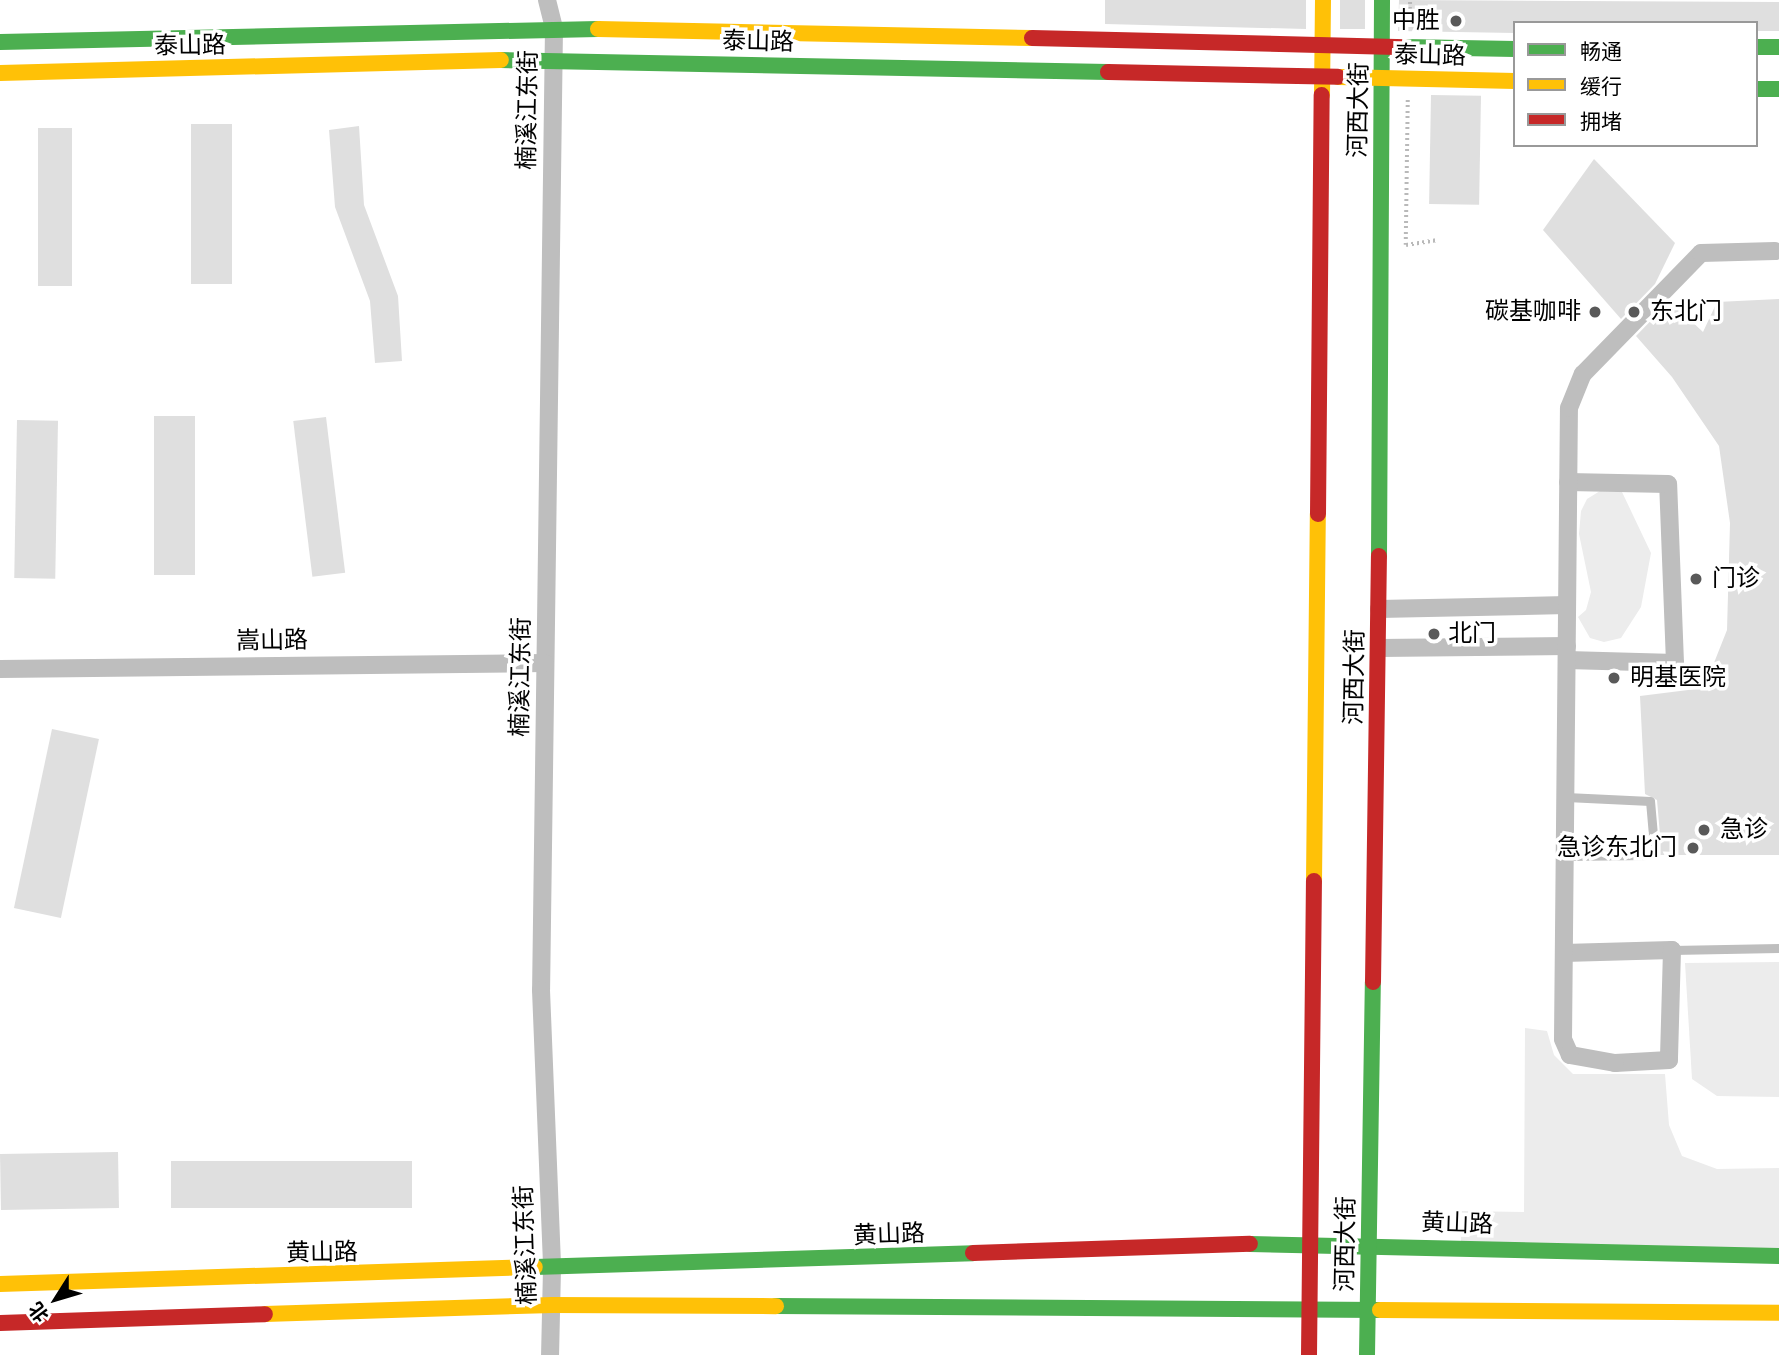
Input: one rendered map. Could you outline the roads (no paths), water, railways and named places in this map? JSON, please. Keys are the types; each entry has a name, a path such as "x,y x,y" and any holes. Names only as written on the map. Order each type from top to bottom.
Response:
{"main road":[{"name":"河西大街","path":"1309,1355 1321,79 1324,0"},
{"name":"河西大街","path":"1367,1355 1379,648 1382,0"},
{"name":"泰山路","path":"0,42 554,28 1322,48 1513,49"},
{"path":"1758,47 1779,47"},
{"name":"泰山路","path":"0,73 553,59 1321,79 1513,81"},
{"path":"1758,89 1779,89"},
{"name":"黄山路","path":"0,1284 552,1269 1311,1242 1779,1256"},
{"path":"0,1323 553,1305 1309,1309 1368,1307 1779,1313"}],"street":[{"name":"楠溪江东街","path":"547,0 554,28 541,990 553,1305 550,1355"},
{"path":"1564,953 1672,950 1669,1060 1615,1063 1570,1055 1563,1038 1569,408 1583,374 1701,253 1775,251"},
{"path":"1379,648 1567,653 1675,663 1668,484 1568,482"},
{"path":"1378,610 1567,605"},
{"name":"嵩山路","path":"0,669 545,663"}],"lane":[{"path":"1565,856 1648,855 1653,835 1650,801 1566,797"},
{"path":"1672,950 1779,948"}],"place":[{"name":"中胜","path":"1456,21"},
{"name":"碳基咖啡","path":"1595,312"},
{"name":"东北门","path":"1634,312"},
{"name":"门诊","path":"1696,579"},
{"name":"北门","path":"1434,634"},
{"name":"明基医院","path":"1614,678"},
{"name":"急诊","path":"1704,830"},
{"name":"急诊东北门","path":"1693,848"}]}
